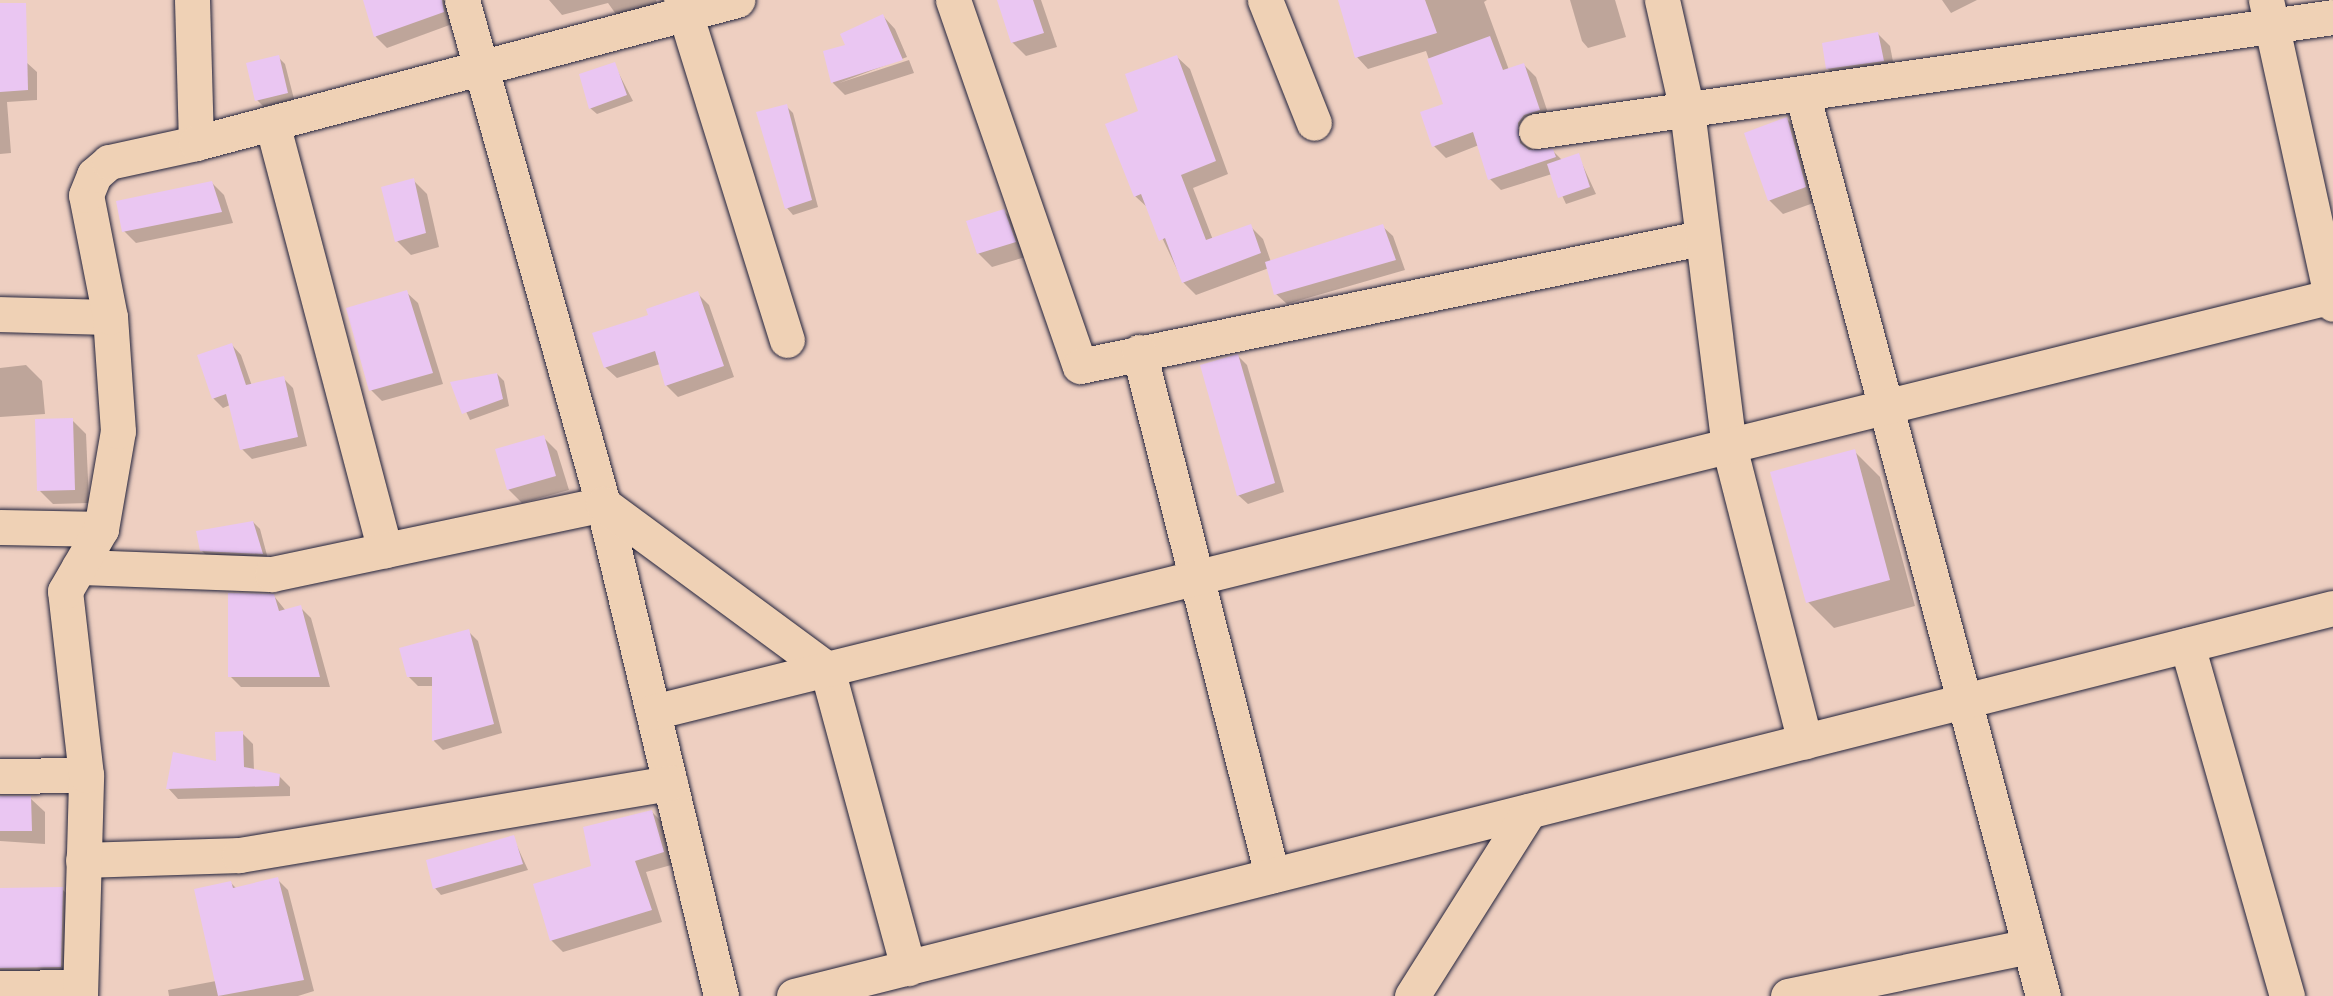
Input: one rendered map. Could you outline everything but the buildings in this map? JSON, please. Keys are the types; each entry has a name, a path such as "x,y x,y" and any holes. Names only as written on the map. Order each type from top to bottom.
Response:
{"street":[{"path":"192,0 196,143"},
{"path":"462,0 603,504 721,996"},
{"path":"0,988 80,991 86,775 65,591 101,529 118,431 110,317 86,195 94,175 109,162 196,143 481,68 683,7 737,0"},
{"path":"953,0 1080,366 1700,238"},
{"path":"1265,0 1314,122"},
{"path":"1662,0 1686,110 1700,238 1729,446 1805,741"},
{"path":"683,7 787,340"},
{"path":"1536,131 1802,93 2269,13 2333,18"},
{"path":"653,712 2332,299 2269,13"},
{"path":"1802,93 2043,996"},
{"path":"272,123 385,550"},
{"path":"0,314 110,317"},
{"path":"1139,352 1272,875"},
{"path":"79,567 272,574 603,504 827,669 908,968"},
{"path":"0,527 101,529"},
{"path":"794,996 2333,608"},
{"path":"2187,645 2287,996"},
{"path":"0,776 86,775"},
{"path":"83,860 239,855 670,783"},
{"path":"1412,996 1529,811"},
{"path":"1788,996 2029,946"}]}
